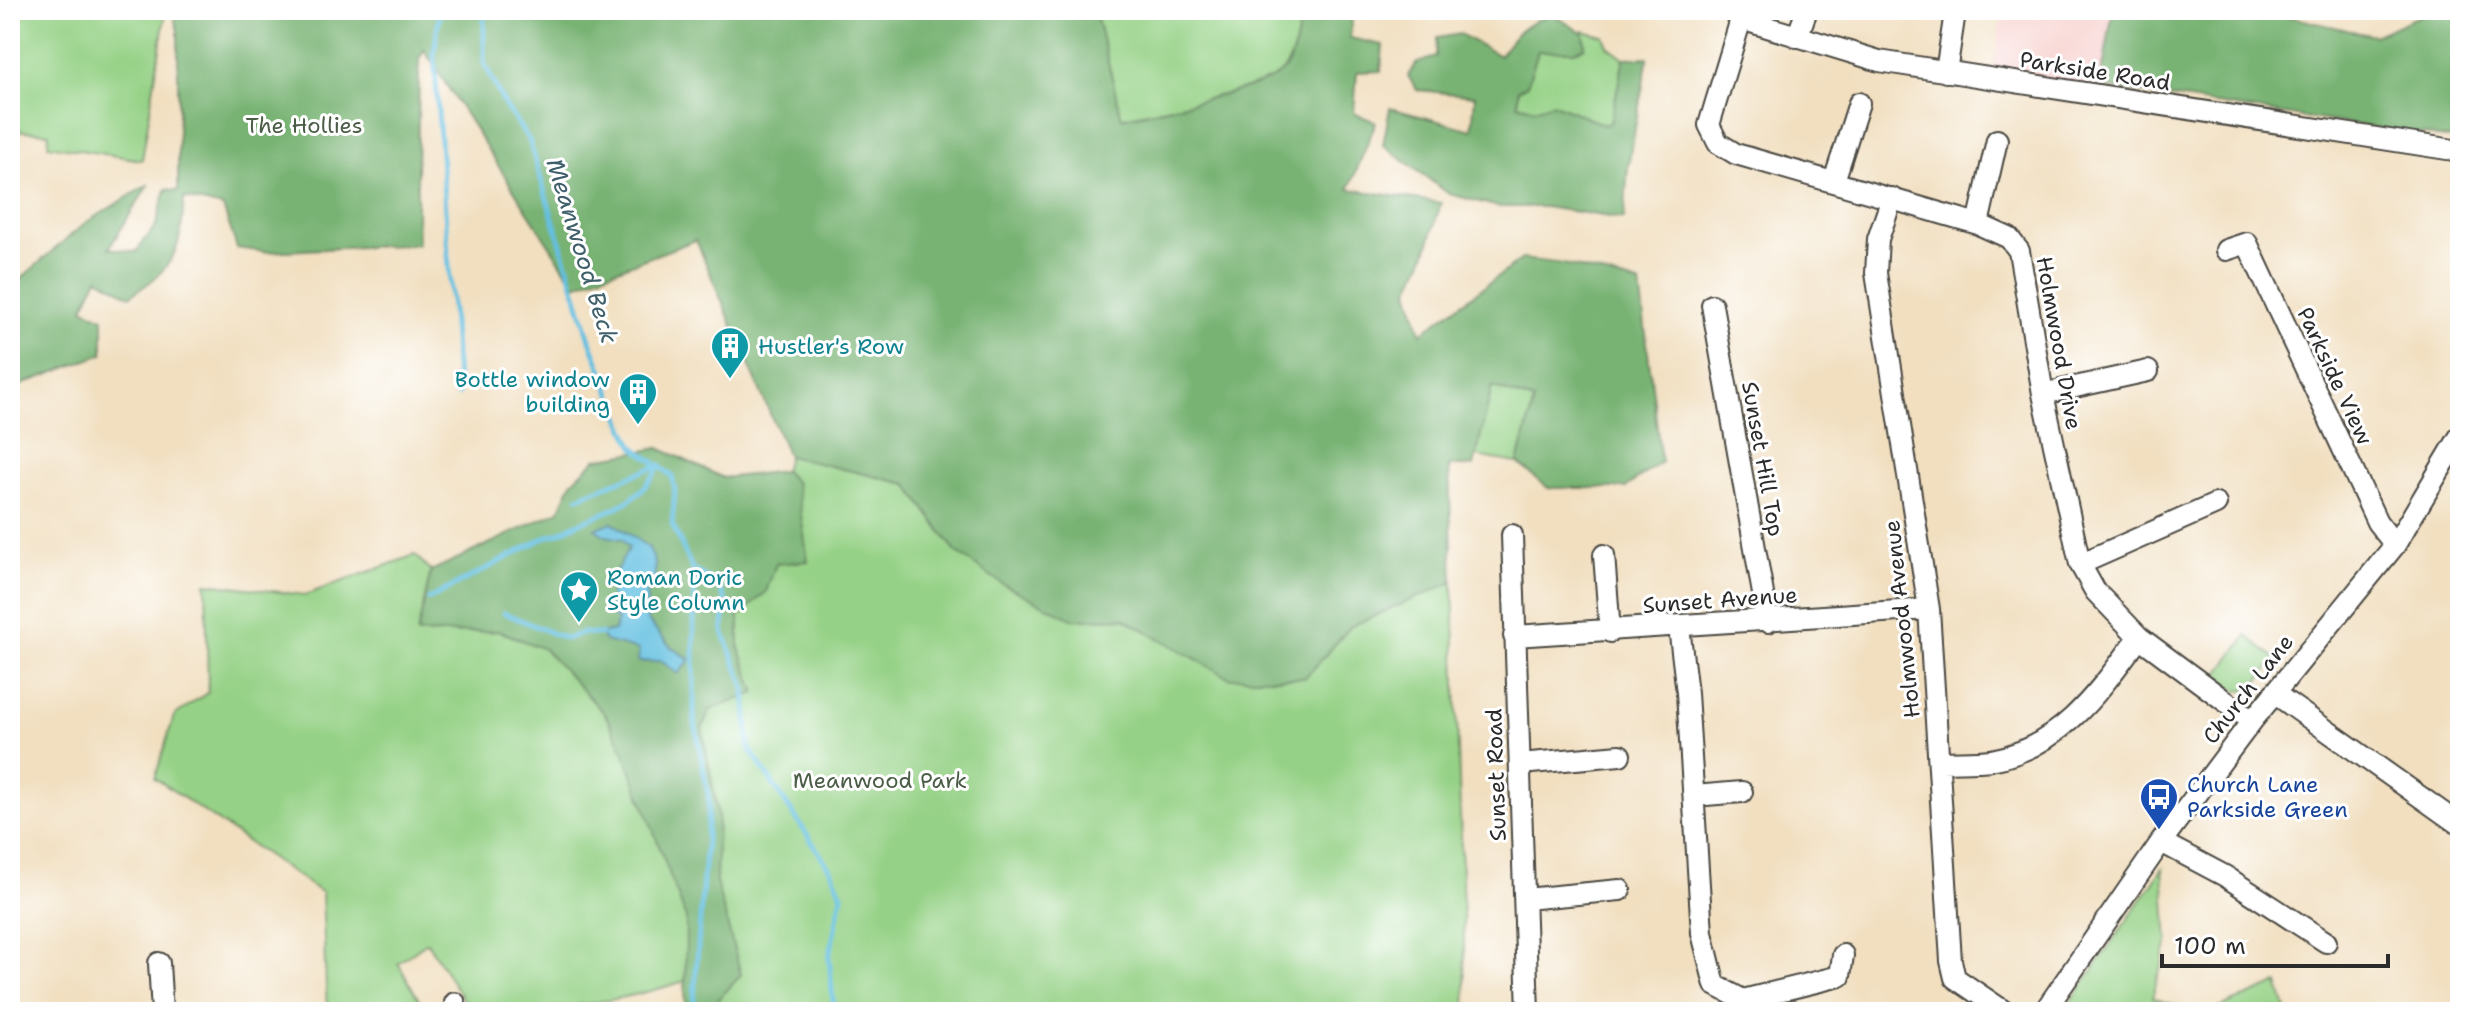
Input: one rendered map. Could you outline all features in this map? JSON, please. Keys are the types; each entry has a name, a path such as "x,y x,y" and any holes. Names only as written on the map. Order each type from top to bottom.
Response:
{"street":[{"path":"1797,37 1807,10"},
{"path":"1946,72 1954,19 1950,10"},
{"name":"Parkside Road","path":"1737,13 1797,37 1879,61 2460,151"},
{"name":"Holmwood Drive","path":"1737,13 1709,125 1718,143 1736,154 1978,224 2009,238 2019,251 2043,394 2080,564 2095,591 2139,637 2252,721"},
{"path":"1834,181 1859,102"},
{"path":"1978,224 1995,140"},
{"name":"Holmwood Avenue","path":"1892,198 1878,239 1876,273 1929,609 1941,762 1951,961 1955,978 2005,1012"},
{"name":"Parkside View","path":"2226,250 2247,243 2377,522 2395,545"},
{"name":"Sunset Hill Top","path":"1712,305 1768,622"},
{"path":"2043,394 2148,371"},
{"name":"Church Lane","path":"2044,1012 2161,842 2274,693 2395,545 2460,436"},
{"path":"2080,564 2216,504"},
{"name":"Sunset Road","path":"1512,535 1528,1012"},
{"path":"1604,555 1610,632"},
{"name":"Sunset Avenue","path":"1514,636 1768,622 1929,609"},
{"path":"1679,627 1702,933 1715,985 1742,1006 1840,976 1843,955"},
{"path":"1941,762 1992,759 2029,747 2066,725 2090,703 2139,637"},
{"path":"2274,693 2457,818"},
{"path":"1520,764 1620,755"},
{"path":"1694,796 1742,792"},
{"path":"2161,842 2225,876 2326,942"},
{"path":"1525,899 1620,890"},
{"path":"159,963 162,1012"}],"shaded area":[{"path":"2003,10 2113,10 2100,87 1992,70"}],"green space":[{"path":"10,10 166,10 142,160 48,145 49,133 10,130"},
{"name":"The Hollies","path":"172,10 1095,10 1122,118 1228,94 1267,81 1279,74 1289,61 1303,10 1353,10 1350,38 1383,45 1381,71 1357,72 1354,113 1376,122 1349,189 1441,203 1425,256 1409,290 1421,333 1522,259 1564,264 1640,284 1661,462 1625,488 1548,488 1518,463 1534,401 1492,387 1474,466 1449,466 1453,582 1351,626 1305,678 1230,678 1123,618 1072,619 1004,585 956,552 907,484 788,456 696,240 575,285 424,50 419,59 418,244 266,252 237,248 223,207 184,198 178,244 167,266 157,276 130,296 98,278 83,308 103,318 103,354 10,389 10,288 85,223 149,184 109,248 136,252 156,225 166,189 178,191 178,31"},
{"path":"1095,10 1303,10 1293,53 1279,74 1249,87 1121,118"},
{"path":"2113,10 2260,10 2374,36 2433,10 2460,10 2460,140 2100,87"},
{"path":"1552,14 1584,34 1585,47 1574,51 1538,51 1527,85 1518,90 1518,104 1535,109 1552,103 1604,125 1610,123 1624,58 1648,57 1628,166 1624,219 1544,207 1499,207 1449,194 1383,145 1390,108 1472,130 1475,96 1417,90 1408,76 1416,63 1436,57 1437,38 1460,34 1500,56 1522,30"},
{"path":"1583,31 1604,36 1608,46 1624,58 1611,123 1604,125 1552,103 1535,109 1518,104 1518,90 1527,84 1538,51 1574,51 1585,47"},
{"path":"1492,387 1534,401 1518,463 1475,456"},
{"name":"Meanwood Park","path":"659,448 723,478 784,471 788,456 907,484 956,552 1072,619 1123,618 1230,678 1305,678 1351,626 1453,582 1466,1012 685,1012 685,981 632,996 579,1005 471,1012 427,942 398,963 426,1012 327,1012 322,893 155,778 174,716 208,692 206,583 305,595 415,555 431,571 417,634 499,631 543,648 662,478"},
{"path":"659,448 723,478 785,471 796,483 808,561 776,564 766,592 739,616 739,648 756,693 710,710 702,729 718,814 716,882 741,975 707,1012 685,1012 686,918 622,747 605,714 544,649 500,631 417,634 431,571 559,511 572,482 596,459","holes":["612,522 649,548 655,577 647,588 647,620 670,646 690,659 639,662 639,650 602,634 614,631 618,621 612,578 629,548 622,539 606,536"]},
{"path":"2247,636 2276,659 2254,688 2238,691 2217,676"},
{"path":"2163,868 2168,943 2152,998 2198,1012 2064,1012"},
{"path":"2278,984 2287,1012 2210,1012 2272,986"}],"water":[{"path":"612,522 649,548 655,563 655,577 647,588 647,620 670,646 690,660 678,674 661,661 638,662 639,650 605,641 601,634 614,631 617,621 609,611 612,578 629,548 622,539 606,536 595,529"}],"waterway":[{"path":"440,10 434,54 458,395"},
{"name":"Meanwood Beck","path":"484,10 484,63 505,106 529,140 591,343 623,425 634,447 672,476 675,491 672,524 693,570 718,584 725,600 723,632 745,687 749,748 832,872 842,895 829,958 834,1012"},
{"path":"578,497 659,465"},
{"path":"429,599 548,536 627,502 644,487 660,465"},
{"path":"693,1012 709,800 694,717 694,571"},
{"path":"504,613 566,639 582,633 601,634"}],"place":[{"name":"Hustler's Row","path":"730,380"},
{"name":"Bottle window building","path":"638,426"},
{"name":"Roman Doric Style Column","path":"579,624"},
{"name":"Church Lane Parkside Green","path":"2159,831"}]}
